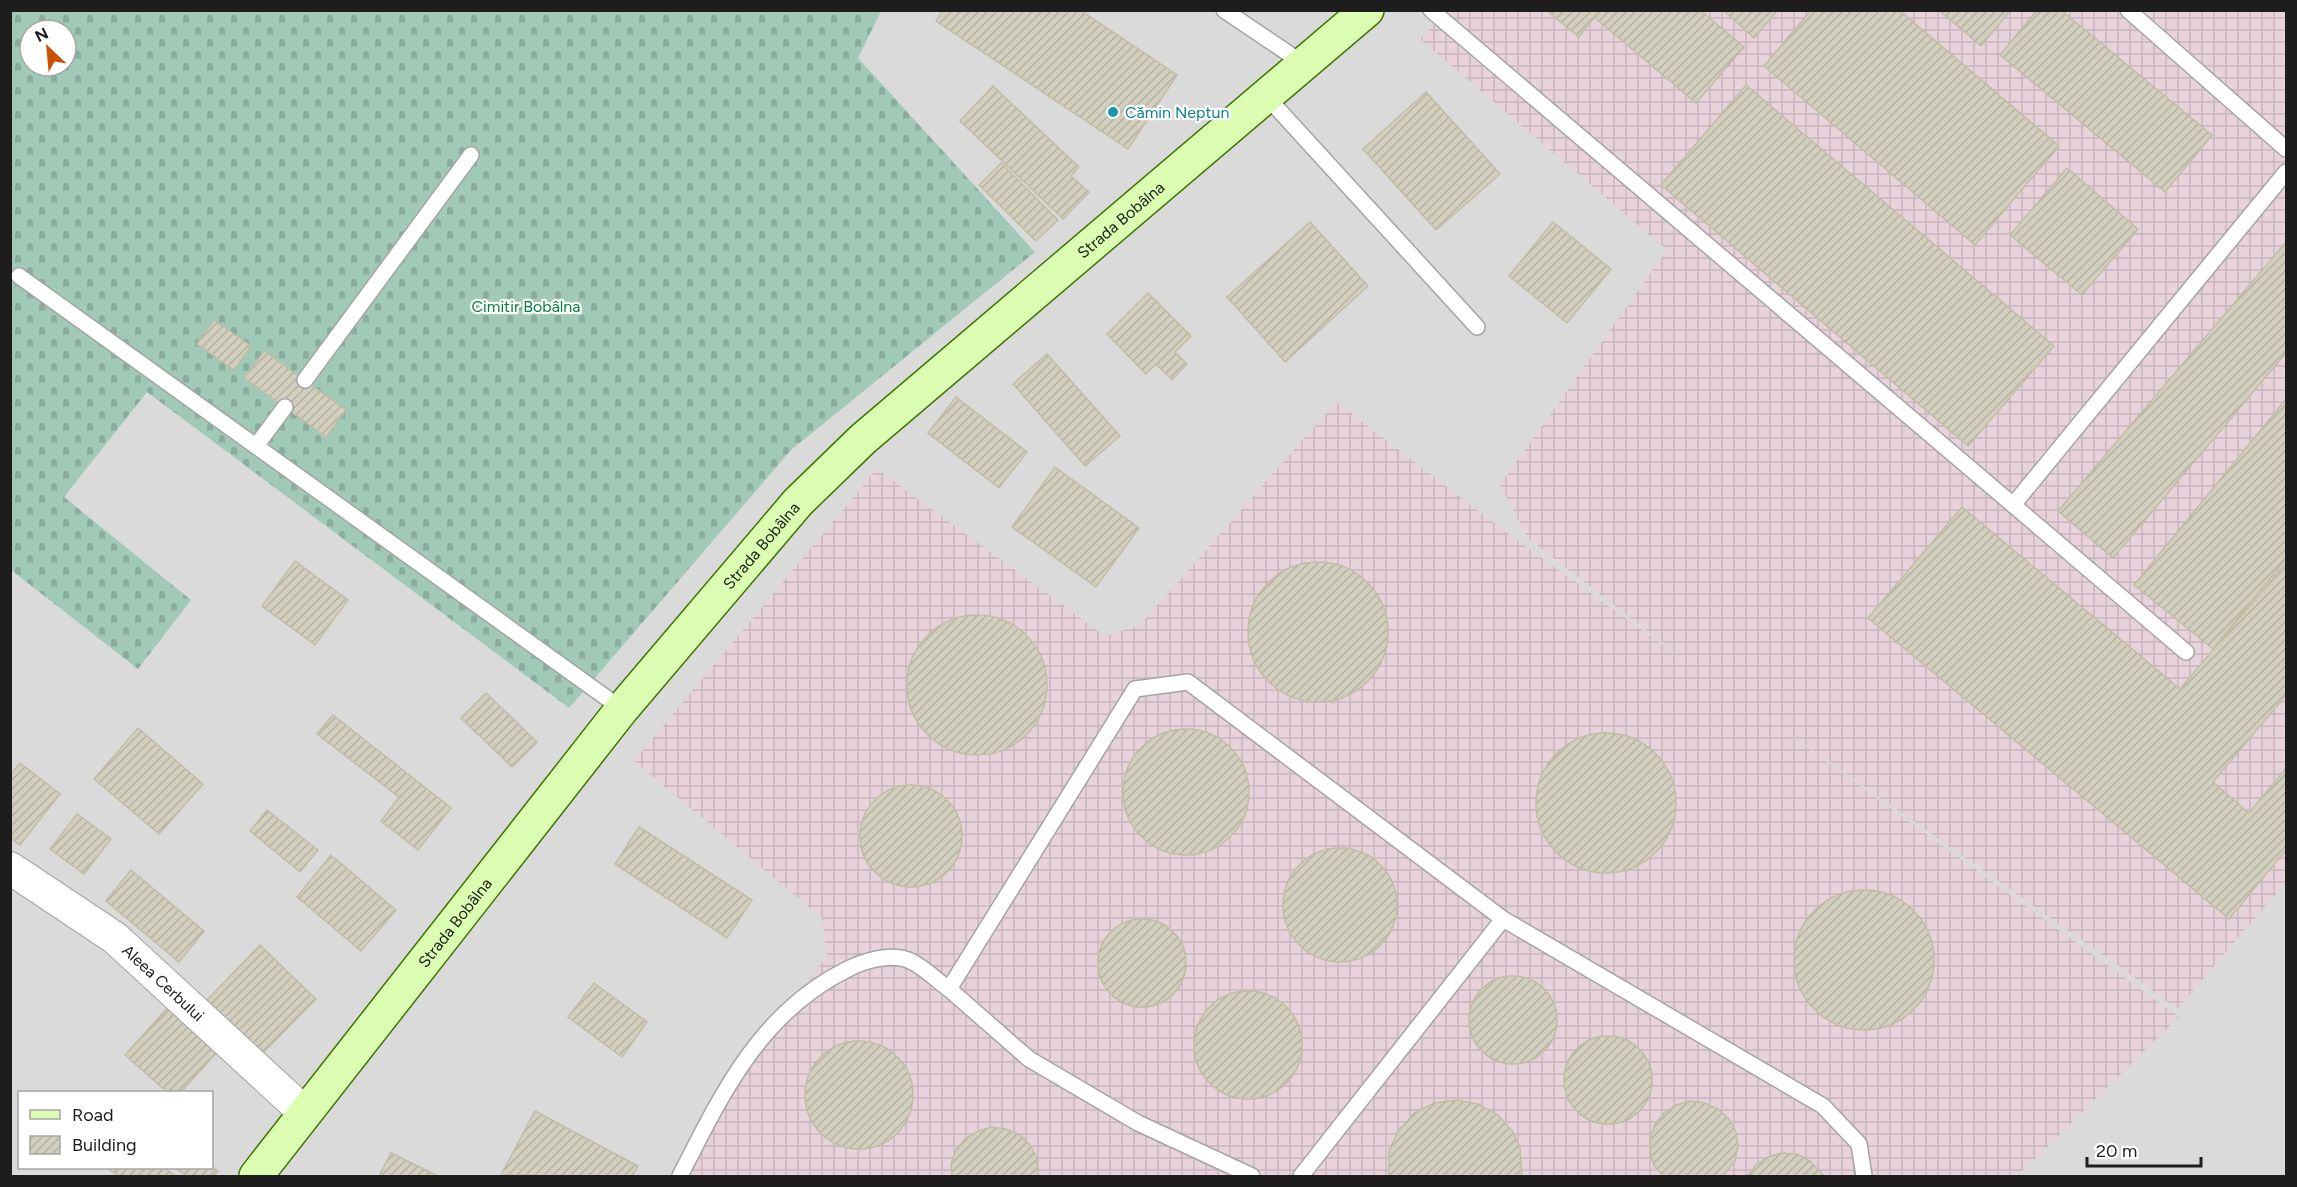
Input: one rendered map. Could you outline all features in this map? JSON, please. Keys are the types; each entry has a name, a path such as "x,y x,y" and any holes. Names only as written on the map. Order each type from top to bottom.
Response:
{"main road":[{"name":"Strada Bobâlna","path":"256,1176 621,709 798,502 830,468 1367,10"}],"street":[{"name":"Aleea Cerbului","path":"10,868 116,938 304,1112"}],"lane":[{"path":"1224,10 1304,64"},
{"path":"1431,10 2186,652"},
{"path":"2128,10 2286,149"},
{"path":"1267,96 1477,327"},
{"path":"305,380 471,155"},
{"path":"2013,505 2286,172"},
{"path":"19,276 621,709"},
{"path":"256,446 285,407"},
{"path":"949,989 1135,689 1188,682 1503,919 1823,1106 1859,1144 1864,1176"},
{"path":"1301,1176 1503,919"},
{"path":"680,1176 723,1092 767,1030 825,980 867,959 908,960 949,989 1029,1059 1138,1123 1252,1176"}],"shaded area":[{"path":"1450,10 2286,11 2286,882 2177,1009 1750,706 2179,1017 2017,1176 674,1176 827,955 822,918 634,761 877,469 1105,636 1140,625 1336,402 1510,535 1688,663 1528,538 1500,485 1667,250 1420,39"},
{"path":"11,11 2286,11 2286,1176 11,1176"}],"green space":[{"name":"Cimitir Bobâlna","path":"10,11 881,11 858,58 1035,252 791,450 569,708 147,392 64,497 191,600 138,669 11,570"}],"building":[{"name":"Cămin Neptun","path":"943,10 1080,10 1177,75 1128,149 936,21"},
{"path":"1546,10 1600,10 1579,37"},
{"path":"1601,10 1700,10 1744,47 1696,103 1595,18"},
{"path":"1723,10 1778,10 1754,38"},
{"path":"1811,10 1899,10 2059,146 1975,245 1764,66"},
{"path":"1939,10 2011,10 1981,46"},
{"path":"2037,10 2061,10 2212,135 2165,192 2000,55"},
{"path":"1746,85 2054,346 1968,446 1661,185"},
{"path":"993,86 1079,167 1071,176 1089,192 1063,219 960,121"},
{"path":"1426,92 1500,174 1436,230 1363,149"},
{"path":"1001,163 1058,220 1036,241 979,185"},
{"path":"2067,168 2138,229 2082,295 2010,235"},
{"path":"1310,222 1368,286 1285,362 1227,297"},
{"path":"1553,222 1611,269 1567,323 1509,276"},
{"path":"2286,242 2286,353 2113,558 2058,511"},
{"path":"1148,293 1191,336 1175,352 1187,364 1172,380 1156,364 1146,374 1107,334"},
{"path":"214,320 251,346 234,370 197,344"},
{"path":"264,351 346,410 326,437 244,378"},
{"path":"1047,354 1120,436 1085,466 1013,384"},
{"path":"956,397 1027,452 999,488 928,433"},
{"path":"2286,399 2286,559 2213,649 2134,585"},
{"path":"1055,467 1139,528 1096,587 1012,527"},
{"path":"1962,507 2180,689 2286,563 2286,695 2213,782 2249,813 2286,768 2286,850 2229,919 1868,618"},
{"path":"295,561 348,600 315,645 262,606"},
{"path":"1318,562 1345,568 1357,574 1367,583 1376,593 1382,605 1388,632 1382,659 1376,671 1367,681 1357,690 1345,696 1318,702 1291,696 1279,690 1269,681 1260,671 1254,659 1248,632 1254,605 1260,593 1269,583 1279,574 1291,568"},
{"path":"977,615 1004,621 1016,627 1026,636 1035,646 1041,658 1047,685 1041,712 1035,724 1026,734 1016,743 1004,749 977,755 950,749 938,743 928,734 919,724 913,712 907,685 913,658 919,646 928,636 938,627 950,621"},
{"path":"486,693 537,742 512,767 461,718"},
{"path":"333,715 451,808 418,850 381,821 399,797 317,734"},
{"path":"138,728 203,784 159,834 94,779"},
{"path":"1186,729 1210,734 1230,748 1244,768 1249,792 1244,816 1230,836 1210,850 1186,855 1162,850 1142,836 1128,816 1123,792 1128,768 1142,748 1162,734"},
{"path":"1606,733 1633,739 1645,745 1655,754 1664,764 1670,776 1676,803 1670,830 1664,842 1655,852 1645,861 1633,867 1606,873 1579,867 1567,861 1557,852 1548,842 1542,830 1536,803 1542,776 1548,764 1557,754 1567,745 1579,739"},
{"path":"20,763 60,794 20,845 10,838 10,775"},
{"path":"911,785 930,789 947,800 958,817 962,836 958,855 947,872 930,883 911,887 892,883 875,872 864,855 860,836 864,817 875,800 892,789"},
{"path":"267,810 318,850 300,872 250,831"},
{"path":"77,814 111,839 84,874 50,849"},
{"path":"639,827 752,900 727,938 615,864"},
{"path":"1340,848 1362,853 1380,865 1392,883 1397,905 1392,927 1380,945 1362,957 1340,962 1318,957 1300,945 1288,927 1283,905 1288,883 1300,865 1318,853"},
{"path":"331,855 396,910 361,951 297,897"},
{"path":"131,870 204,931 179,962 106,901"},
{"path":"1864,890 1891,896 1903,902 1913,911 1922,921 1928,933 1934,960 1928,987 1922,999 1913,1009 1903,1018 1891,1024 1864,1030 1837,1024 1825,1018 1815,1009 1806,999 1800,987 1794,960 1800,933 1806,921 1815,911 1825,902 1837,896"},
{"path":"1142,919 1159,923 1173,932 1182,946 1186,963 1182,980 1173,994 1159,1003 1142,1007 1125,1003 1111,994 1102,980 1098,963 1102,946 1111,932 1125,923"},
{"path":"260,945 316,999 262,1054 207,1000"},
{"path":"1513,976 1530,980 1544,989 1553,1003 1557,1020 1553,1037 1544,1051 1530,1060 1513,1064 1496,1060 1482,1051 1473,1037 1469,1020 1473,1003 1482,989 1496,980"},
{"path":"594,983 647,1022 622,1057 568,1017"},
{"path":"1248,991 1269,995 1286,1007 1298,1024 1302,1045 1298,1066 1286,1083 1269,1095 1248,1099 1227,1095 1210,1083 1198,1066 1194,1045 1198,1024 1210,1007 1227,995"},
{"path":"169,1006 219,1050 182,1091 166,1091 125,1055"},
{"path":"1608,1036 1625,1040 1639,1049 1648,1063 1652,1080 1648,1097 1639,1111 1625,1120 1608,1124 1591,1120 1577,1111 1568,1097 1564,1080 1568,1063 1577,1049 1591,1040"},
{"path":"859,1041 880,1045 897,1057 909,1074 913,1095 909,1116 897,1133 880,1145 859,1149 838,1145 821,1133 809,1116 805,1095 809,1074 821,1057 838,1045"},
{"path":"1457,1100 1478,1104 1498,1115 1513,1132 1520,1147 1522,1176 1389,1176 1389,1150 1399,1130 1414,1113 1434,1103"},
{"path":"1690,1101 1705,1103 1718,1109 1729,1119 1736,1132 1738,1146 1735,1161 1723,1176 1663,1176 1654,1166 1650,1152 1650,1138 1655,1124 1664,1113 1676,1105"},
{"path":"535,1111 638,1166 632,1176 501,1175"},
{"path":"992,1127 1006,1129 1020,1135 1030,1145 1037,1158 1038,1176 952,1176 951,1164 956,1150 965,1139 978,1131"},
{"path":"391,1153 438,1176 379,1176"},
{"path":"1782,1153 1797,1154 1810,1161 1824,1176 1747,1176 1756,1165 1768,1157"},
{"path":"213,1167 218,1171 214,1176 187,1176 176,1169 213,1169"},
{"path":"108,1169 166,1169 176,1176 119,1176"}],"place":[{"name":"Cămin Neptun","path":"1113,112"}]}
